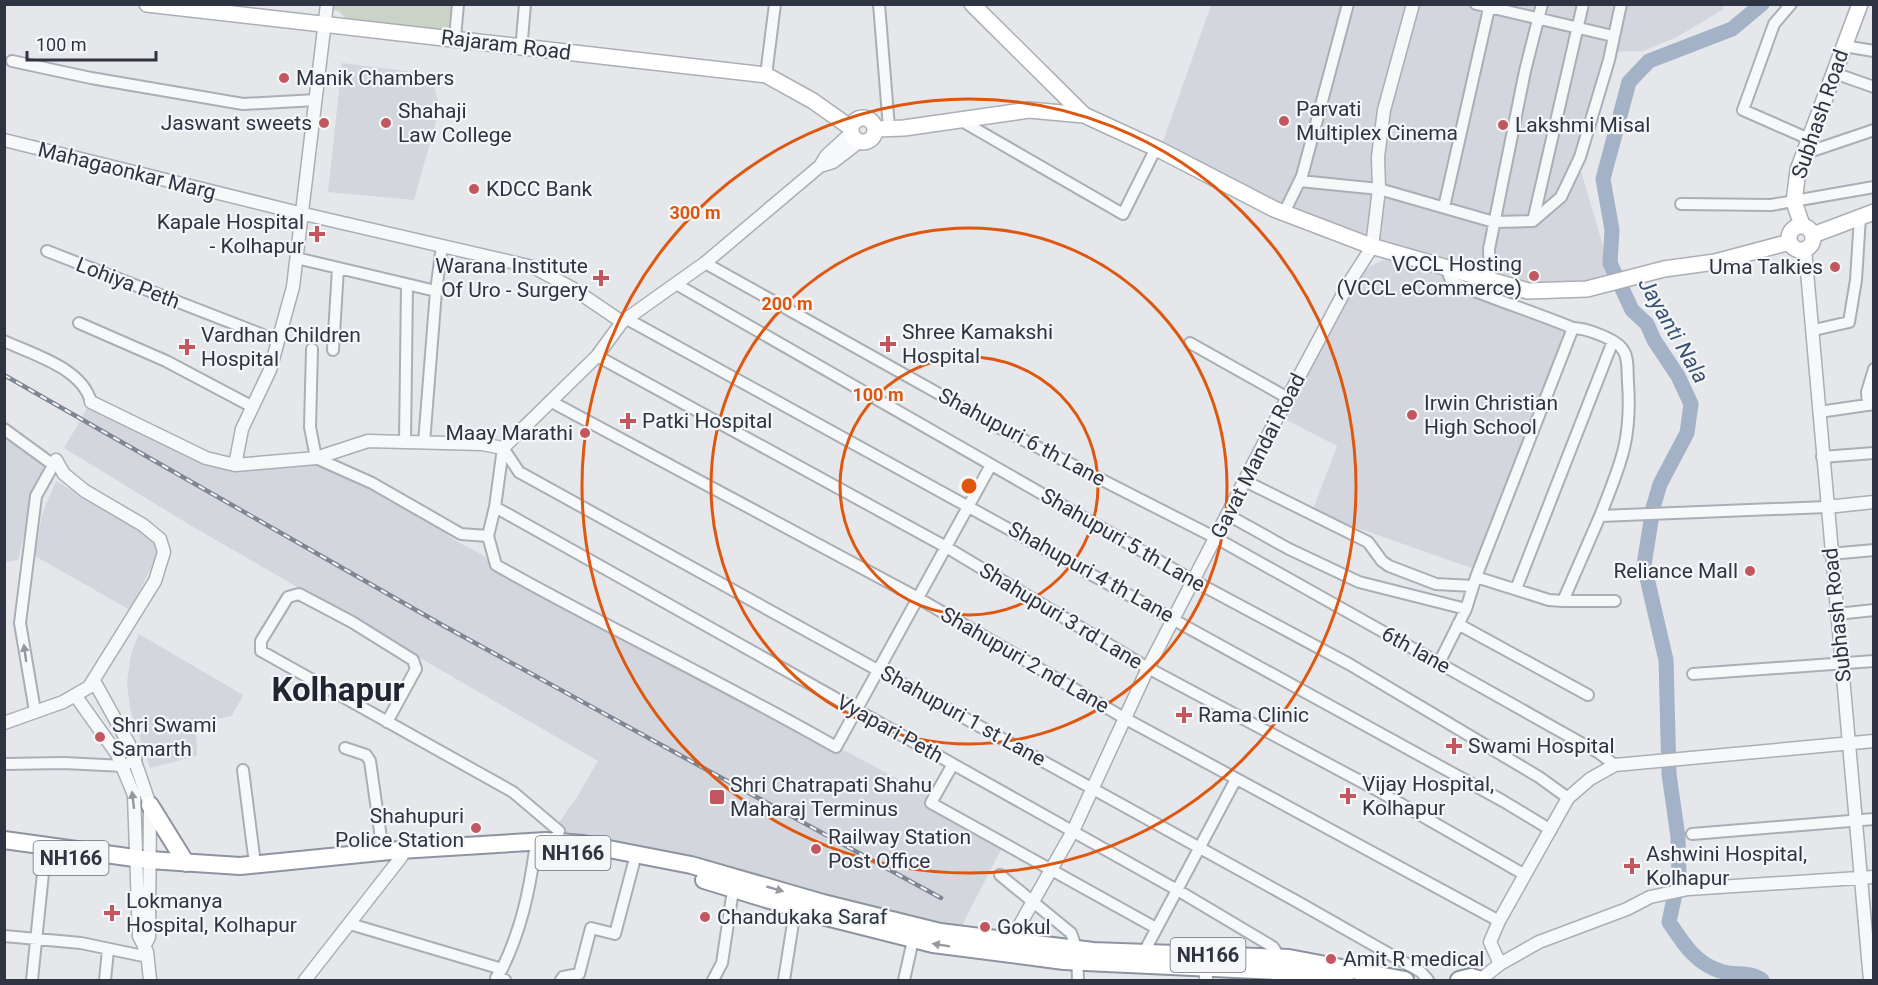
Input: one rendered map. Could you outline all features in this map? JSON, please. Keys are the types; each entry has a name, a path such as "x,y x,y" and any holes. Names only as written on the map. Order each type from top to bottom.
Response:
{"highway":[{"path":"150,805 186,863"},
{"name":"NH166","path":"4,840 142,864 186,863 240,866 382,852 602,846 663,858 913,940 947,946 1303,973 1346,981"},
{"name":"NH166","path":"4,848 242,874 402,856 535,850 554,846 634,862 733,890 940,932 1077,955 1143,954 1206,967 1280,958 1345,967 1405,981"},
{"path":"1459,981 1471,977 1481,980"}],"main road":[{"name":"Rajaram Road","path":"147,4 326,17 644,63 767,72 813,101 854,131 866,118 882,128"},
{"path":"213,4 326,17"},
{"path":"972,4 1084,115"},
{"name":"Subhash Road","path":"1808,230 1794,202 1798,170 1860,4"},
{"path":"455,35 522,39 767,72"},
{"path":"854,131 871,140 882,128 1029,110 1084,115 1156,148 1284,213 1372,247 1528,291 1587,290 1628,278 1675,267 1715,262 1790,242"},
{"path":"1808,230 1812,243 1805,249 1796,249 1790,242 1791,231 1808,230 1867,215"}],"street":[{"path":"455,35 458,4"},
{"path":"522,39 525,4"},
{"path":"767,72 775,4"},
{"path":"879,4 882,128"},
{"path":"1284,213 1300,181 1348,4"},
{"path":"1372,247 1379,189 1378,157 1384,110 1413,4"},
{"path":"1476,4 1613,36"},
{"path":"1490,281 1489,249 1494,222 1525,71 1542,4"},
{"path":"1533,221 1583,4"},
{"path":"1300,181 1379,189 1494,222 1533,221 1561,197 1580,157 1621,4"},
{"path":"1791,4 1774,24 1743,110 1806,147 1874,130"},
{"path":"1444,207 1490,6"},
{"path":"235,465 242,429 251,405 270,370 276,340 293,287 326,17"},
{"path":"1844,46 1874,51"},
{"path":"12,61 91,78 243,104 316,100"},
{"path":"1833,73 1874,87"},
{"path":"959,119 1123,214 1156,148"},
{"path":"854,131 832,162 820,166 705,262 625,320 597,356 503,448 495,507 488,536 496,565 587,616 756,701 836,747 991,465"},
{"name":"Mahagaonkar Marg","path":"4,140 533,267 625,320"},
{"path":"1681,204 1740,206 1794,202 1874,187"},
{"path":"1814,330 1849,322 1867,215"},
{"path":"424,442 436,291 442,246"},
{"name":"Gavat Mandai Road","path":"1126,719 1148,668 1176,618 1288,398 1349,283 1372,247"},
{"name":"Subhash Road","path":"1805,249 1814,330 1830,554 1851,744 1860,878 1870,933 1870,981"},
{"name":"Lohiya Peth","path":"47,251 276,340"},
{"path":"296,258 436,291"},
{"name":"Shahupuri 6 th Lane","path":"705,262 1000,428 1216,538"},
{"path":"333,350 338,268"},
{"path":"1447,269 1451,281 1470,290 1613,341 1620,346 1626,357 1630,416 1627,444 1600,516 1563,601"},
{"name":"Shahupuri 5 th Lane","path":"676,284 1194,581 1349,664 1539,777 1568,798"},
{"path":"405,442 407,285"},
{"name":"Shahupuri 4 th Lane","path":"625,320 1176,618 1551,830"},
{"path":"79,323 166,361 251,405"},
{"path":"1438,663 1466,609 1472,588 1573,328"},
{"path":"4,341 62,369 82,383 92,402 206,458 235,465 316,458 368,441 424,442 503,448"},
{"path":"1516,589 1613,341"},
{"path":"1190,343 1288,398"},
{"path":"312,349 310,427 316,458"},
{"name":"Shahupuri 3 rd Lane","path":"597,356 946,547 1148,668 1375,789 1526,876"},
{"path":"1819,412 1871,405 1867,392 1874,369"},
{"name":"Shahupuri 2 nd Lane","path":"550,401 918,598 1126,719 1499,921"},
{"path":"4,429 54,462 64,474 86,491 143,525 160,539 164,552 155,581 94,681 75,695 4,723"},
{"name":"Shahupuri 1 st Lane","path":"503,448 519,472 1201,848 1421,972 1428,981"},
{"path":"1822,457 1874,453"},
{"path":"316,458 372,483 461,534 488,536"},
{"path":"35,711 20,623 36,496 54,462"},
{"path":"1245,481 1360,538 1373,546 1382,561 1389,566 1436,584 1516,589 1549,600 1615,602"},
{"path":"1600,516 1827,507 1874,502"},
{"name":"Vyapari Peth","path":"495,507 1179,891 1273,947 1280,958"},
{"path":"1228,515 1288,549 1359,582 1466,609"},
{"name":"6th lane","path":"1216,538 1599,753 1615,765"},
{"path":"1830,554 1874,550"},
{"path":"387,722 416,669 413,660 352,622 299,594 288,597 261,641 261,651 387,722 513,792 559,831 554,846"},
{"path":"1837,614 1874,610"},
{"path":"1458,624 1588,695"},
{"path":"1693,674 1874,661"},
{"path":"94,681 136,759 150,805 142,864 139,936 146,952 150,981"},
{"path":"75,695 124,766 134,795 142,864"},
{"path":"1010,942 1073,831 1126,719"},
{"path":"1500,964 1490,942 1499,921 1568,798 1590,779 1615,765 1874,741"},
{"path":"345,748 366,755 370,761 382,852"},
{"path":"4,764 64,762 124,766 136,759"},
{"path":"952,764 930,803 1156,928"},
{"path":"243,770 255,864"},
{"path":"1143,954 1179,891 1236,779"},
{"path":"1692,834 1874,819"},
{"path":"350,924 500,977 517,939 526,905 535,850"},
{"path":"32,981 45,854"},
{"path":"305,981 402,856"},
{"path":"561,981 563,977 579,974 591,928 615,934 634,862"},
{"path":"1000,875 1071,933 1077,955 1078,981"},
{"path":"1481,980 1500,964 1550,937 1619,912 1650,897 1688,890 1874,877"},
{"path":"713,981 722,963 733,890"},
{"path":"784,981 797,902"},
{"path":"4,936 108,950 146,952"},
{"path":"904,981 913,940"},
{"path":"105,981 108,950"}],"shaded area":[{"path":"329,4 454,5 451,30 348,21 340,12 329,8"},
{"path":"1211,5 1724,5 1722,10 1677,37 1643,51 1610,52 1578,161 1614,283 1565,292 1371,246 1160,150"},
{"name":"Shahaji Law College","path":"342,63 430,74 440,107 414,200 328,192"},
{"name":"Irwin Christian High School","path":"1383,260 1402,263 1557,315 1573,329 1545,414 1508,510 1480,571 1312,512 1337,446 1279,416 1353,285 1367,268"},
{"path":"91,402 218,462 316,458 398,500 458,542 1007,838 957,935 546,841 579,794 598,761 190,525 64,448"},
{"path":"4,436 47,462 35,484 18,560 5,562"},
{"path":"56,481 152,537 157,544 159,552 130,610 35,556 42,514"},
{"path":"139,634 243,695 232,716 196,723 197,756 150,768 130,709 127,682 131,654"}],"waterway":[{"name":"Jayanti Nala","path":"1762,4 1732,29 1649,61 1629,82 1603,179 1612,230 1610,263 1632,310 1647,324 1654,340 1678,376 1691,404 1687,433 1660,484 1653,508 1644,565 1666,660 1669,774 1678,837 1679,875 1669,922 1690,951 1703,963 1720,971 1752,975 1762,980"}],"railway":[{"path":"4,375 444,626 941,898"}],"place":[{"name":"Manik Chambers","path":"284,78"},
{"name":"Parvati Multiplex Cinema","path":"1284,121"},
{"name":"Jaswant sweets","path":"324,123"},
{"name":"Shahaji Law College","path":"386,123"},
{"name":"Lakshmi Misal","path":"1503,125"},
{"name":"KDCC Bank","path":"474,189"},
{"name":"Kapale Hospital - Kolhapur","path":"317,234"},
{"name":"Uma Talkies","path":"1835,267"},
{"name":"VCCL Hosting (VCCL eCommerce)","path":"1534,276"},
{"name":"Warana Institute Of Uro - Surgery","path":"601,278"},
{"name":"Shree Kamakshi Hospital","path":"888,344"},
{"name":"Vardhan Children Hospital","path":"187,347"},
{"name":"Irwin Christian High School","path":"1412,415"},
{"name":"Patki Hospital","path":"628,421"},
{"name":"Maay Marathi","path":"585,433"},
{"name":"Reliance Mall","path":"1750,571"},
{"name":"Rama Clinic","path":"1184,715"},
{"name":"Shri Swami Samarth","path":"100,737"},
{"name":"Swami Hospital","path":"1454,746"},
{"name":"Vijay Hospital, Kolhapur","path":"1348,796"},
{"name":"Shri Chatrapati Shahu Maharaj Terminus","path":"717,797"},
{"name":"Shahupuri Police Station","path":"476,828"},
{"name":"Railway Station Post Office","path":"816,849"},
{"name":"Ashwini Hospital, Kolhapur","path":"1632,866"},
{"name":"Lokmanya Hospital, Kolhapur","path":"112,913"},
{"name":"Chandukaka Saraf","path":"705,917"},
{"name":"Gokul","path":"985,927"},
{"name":"Amit R medical","path":"1331,959"}],"district":[{"name":"Kolhapur","path":"338,689"}]}
